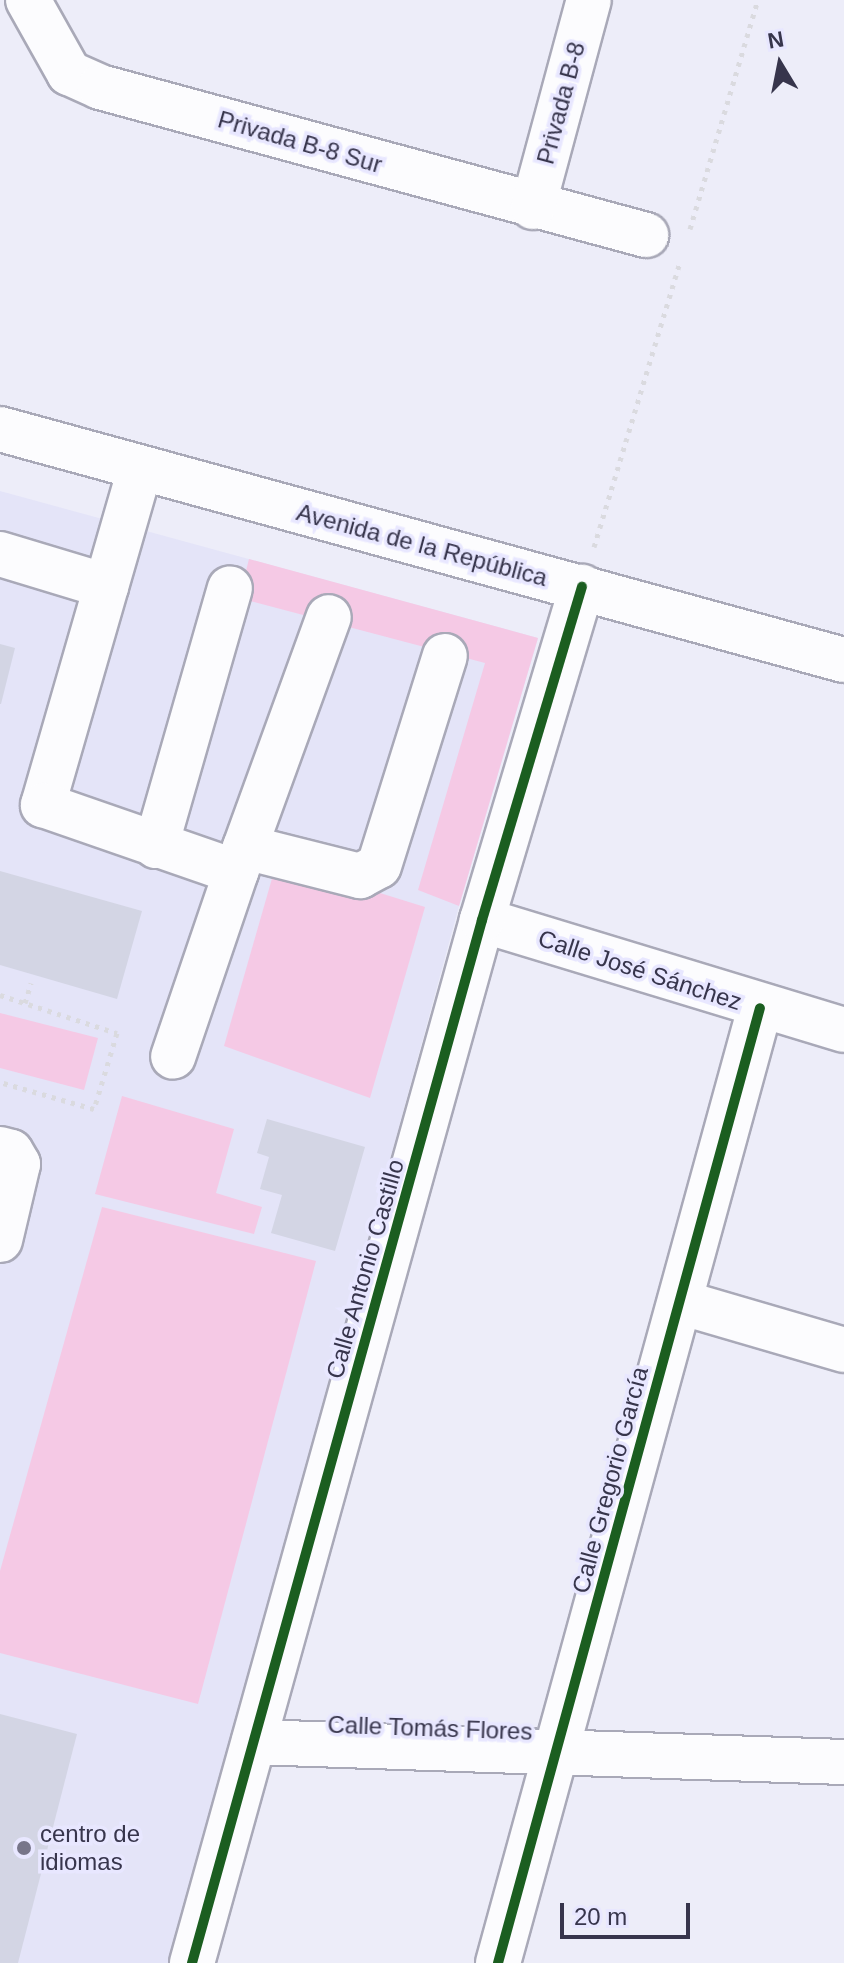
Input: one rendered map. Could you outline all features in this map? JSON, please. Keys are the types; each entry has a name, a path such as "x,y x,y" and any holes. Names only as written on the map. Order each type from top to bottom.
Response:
{"street":[{"name":"Privada B-8 Sur","path":"28,0 69,73 100,87 671,244"},
{"name":"Privada B-8","path":"533,207 589,0"},
{"name":"Avenida de la República","path":"0,429 844,660"},
{"path":"140,469 43,805 156,846 360,876 379,866 445,656"},
{"path":"0,554 106,586"},
{"name":"Calle Antonio Castillo","path":"192,1963 482,920 582,587"},
{"path":"156,846 230,588"},
{"path":"173,1057 240,860 329,617"},
{"name":"Calle José Sánchez","path":"482,920 760,1008 844,1030"},
{"name":"Calle Gregorio García","path":"498,1963 760,1008"},
{"path":"0,1149 11,1152 18,1164 0,1240"},
{"path":"680,1302 844,1350"},
{"name":"Calle Tomás Flores","path":"254,1742 844,1762"}],"path":[{"path":"582,587 671,244 758,0"},
{"path":"25,1003 31,983"},
{"path":"0,995 117,1033 94,1109 0,1082"}],"shaded area":[{"path":"0,491 538,638 459,906 172,1963 0,1963"},
{"path":"249,559 538,638 459,906 418,890 485,663 239,598"},
{"path":"277,861 425,907 370,1098 224,1046"},
{"path":"0,1013 98,1038 84,1090 0,1068"},
{"path":"122,1096 234,1129 216,1193 262,1207 254,1234 95,1194"},
{"path":"102,1207 316,1261 198,1704 0,1653 0,1571"}],"building":[{"path":"0,644 15,648 1,704 0,704"},
{"path":"0,871 142,911 117,999 0,965"},
{"path":"267,1119 365,1147 335,1251 271,1233 282,1195 260,1189 269,1157 257,1153"},
{"name":"centro de idiomas","path":"0,1714 77,1734 18,1963 0,1963"}],"cycle path":[{"path":"192,1963 482,920 582,587"},
{"path":"498,1963 760,1008"}],"place":[{"name":"centro de idiomas","path":"24,1848"}]}
